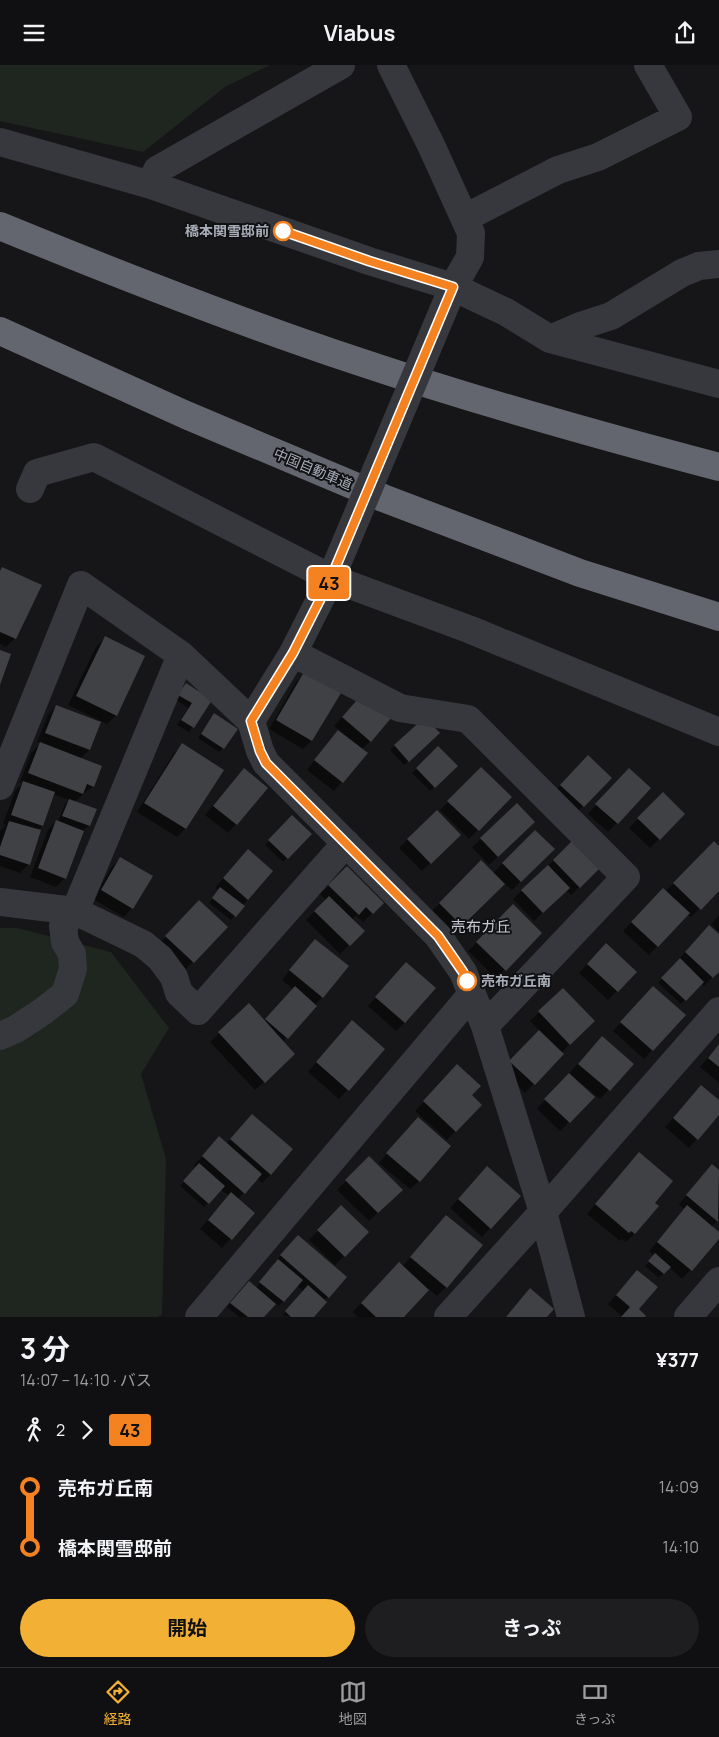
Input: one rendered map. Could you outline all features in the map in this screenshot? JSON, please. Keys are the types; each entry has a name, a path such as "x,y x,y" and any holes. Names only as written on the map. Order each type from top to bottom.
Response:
{"highway":[{"path":"0,226 135,281 356,361 605,437 719,467"},
{"name":"中国自動車道","path":"0,331 186,415 383,498 580,573 719,617"}],"street":[{"path":"151,185 157,170 340,65"},
{"path":"251,721 293,653 331,578 453,287 470,257 471,233 431,145 391,65"},
{"path":"464,218 558,171 598,157 678,117 648,65"},
{"path":"0,142 151,185 369,261 453,287 506,312 550,339 719,384"},
{"path":"550,339 580,326 611,316 682,273 698,267 719,264"},
{"path":"30,489 37,473 94,457 331,578 471,630 719,732"},
{"path":"0,786 81,585 181,655 251,721 260,751 266,763 438,936 463,972 485,1026 543,1212 571,1317"},
{"path":"293,653 400,708 468,719 626,877 485,1026"},
{"path":"0,1036 16,1029 65,994 73,969 72,954 65,942 63,926 74,911 181,655"},
{"path":"0,901 74,911 143,944 160,957 174,977 180,993 198,1011 346,843"},
{"path":"199,1317 472,994"},
{"path":"448,1317 543,1212 719,1011"},
{"path":"688,1317 719,1281"}],"shaded area":[{"path":"0,65 270,65 225,87 143,152 0,121"},
{"path":"0,928 17,928 111,952 169,1028 141,1074 166,1159 162,1315 157,1317 0,1317"}],"building":[{"path":"2,567 42,585 16,639 0,632 0,571"},
{"path":"105,636 145,656 117,716 76,696"},
{"path":"0,650 11,654 0,685"},
{"path":"304,672 341,693 312,741 276,720"},
{"path":"186,683 212,700 194,728 181,720 192,703 178,695"},
{"path":"364,692 392,717 371,742 342,717"},
{"path":"56,705 101,722 90,750 45,733"},
{"path":"214,713 238,729 224,749 201,734"},
{"path":"425,717 440,733 409,762 394,745"},
{"path":"338,730 368,753 343,783 314,760"},
{"path":"40,742 102,766 94,787 87,784 83,794 28,773"},
{"path":"182,743 224,770 186,829 144,803"},
{"path":"438,746 458,766 435,788 416,768"},
{"path":"588,755 612,778 584,807 560,785"},
{"path":"481,767 512,797 479,831 447,801"},
{"path":"244,768 268,788 237,825 213,806"},
{"path":"629,768 651,788 618,824 595,804"},
{"path":"23,781 55,792 43,826 11,815"},
{"path":"663,792 685,814 660,840 637,818"},
{"path":"69,799 97,809 90,826 62,816"},
{"path":"517,803 535,822 498,857 480,838"},
{"path":"437,810 461,835 431,864 407,839"},
{"path":"292,815 312,834 288,859 268,840"},
{"path":"56,820 84,831 66,879 38,868"},
{"path":"9,821 41,830 30,865 0,855 0,847"},
{"path":"535,830 555,849 521,882 502,863"},
{"path":"572,841 599,869 580,888 553,860"},
{"path":"714,841 719,846 719,891 701,910 673,883"},
{"path":"248,849 273,871 248,900 223,878"},
{"path":"120,857 153,876 133,909 101,890"},
{"path":"481,860 505,884 462,926 439,903"},
{"path":"548,865 570,888 543,913 521,890"},
{"path":"347,866 384,903 373,914 366,907 359,915 328,885"},
{"path":"220,887 245,906 236,917 212,898"},
{"path":"663,888 690,913 658,947 631,922"},
{"path":"329,896 365,931 350,946 314,911"},
{"path":"199,900 228,927 194,963 165,936"},
{"path":"513,904 542,933 506,971 476,942"},
{"path":"709,925 719,934 719,972 713,978 685,952"},
{"path":"315,939 349,966 323,998 289,970"},
{"path":"606,943 637,972 618,992 587,964"},
{"path":"680,958 704,982 686,1001 661,978"},
{"path":"406,962 436,988 405,1023 375,997"},
{"path":"295,986 317,1006 288,1039 265,1019"},
{"path":"653,986 686,1015 653,1051 620,1022"},
{"path":"563,988 595,1021 570,1045 538,1011"},
{"path":"249,1003 295,1054 265,1083 218,1032"},
{"path":"352,1020 385,1049 349,1091 316,1062"},
{"path":"539,1030 564,1054 535,1085 509,1061"},
{"path":"602,1036 634,1064 610,1091 578,1064"},
{"path":"719,1044 719,1067 708,1058"},
{"path":"457,1064 481,1086 472,1095 482,1105 456,1132 423,1101"},
{"path":"569,1073 595,1097 570,1123 544,1099"},
{"path":"701,1085 719,1100 719,1115 698,1140 673,1118"},
{"path":"252,1114 293,1149 271,1175 230,1139"},
{"path":"418,1117 451,1146 420,1182 386,1153"},
{"path":"219,1136 262,1174 245,1194 202,1156"},
{"path":"639,1152 673,1181 655,1203 659,1206 635,1234 631,1231 629,1233 595,1204"},
{"path":"369,1156 403,1190 378,1213 345,1180"},
{"path":"199,1163 225,1186 209,1204 183,1181"},
{"path":"712,1164 719,1170 718,1222 686,1195"},
{"path":"487,1166 521,1196 491,1229 458,1199"},
{"path":"231,1192 255,1213 232,1240 208,1220"},
{"path":"341,1205 369,1232 345,1257 317,1230"},
{"path":"687,1205 719,1232 719,1239 692,1271 657,1242"},
{"path":"446,1215 483,1245 447,1288 410,1257"},
{"path":"298,1235 347,1277 329,1298 280,1255"},
{"path":"655,1253 671,1267 664,1274 648,1261"},
{"path":"278,1259 303,1280 284,1302 259,1282"},
{"path":"399,1262 429,1290 404,1317 376,1317 361,1303"},
{"path":"637,1270 658,1287 639,1309 645,1317 621,1317 630,1307 616,1295"},
{"path":"249,1281 276,1304 264,1317 248,1317 230,1303"},
{"path":"308,1285 327,1302 314,1317 291,1317 285,1311"},
{"path":"530,1288 554,1309 547,1317 506,1317"}],"bus line":[{"name":"43","path":"283,231 369,261 453,287 331,578 293,653 251,721 260,751 266,763 438,936 463,972 467,981"}],"place":[{"name":"橋本関雪邸前","path":"283,231"},
{"name":"売布ガ丘南","path":"467,981"}],"district":[{"name":"売布ガ丘","path":"481,927"}]}
